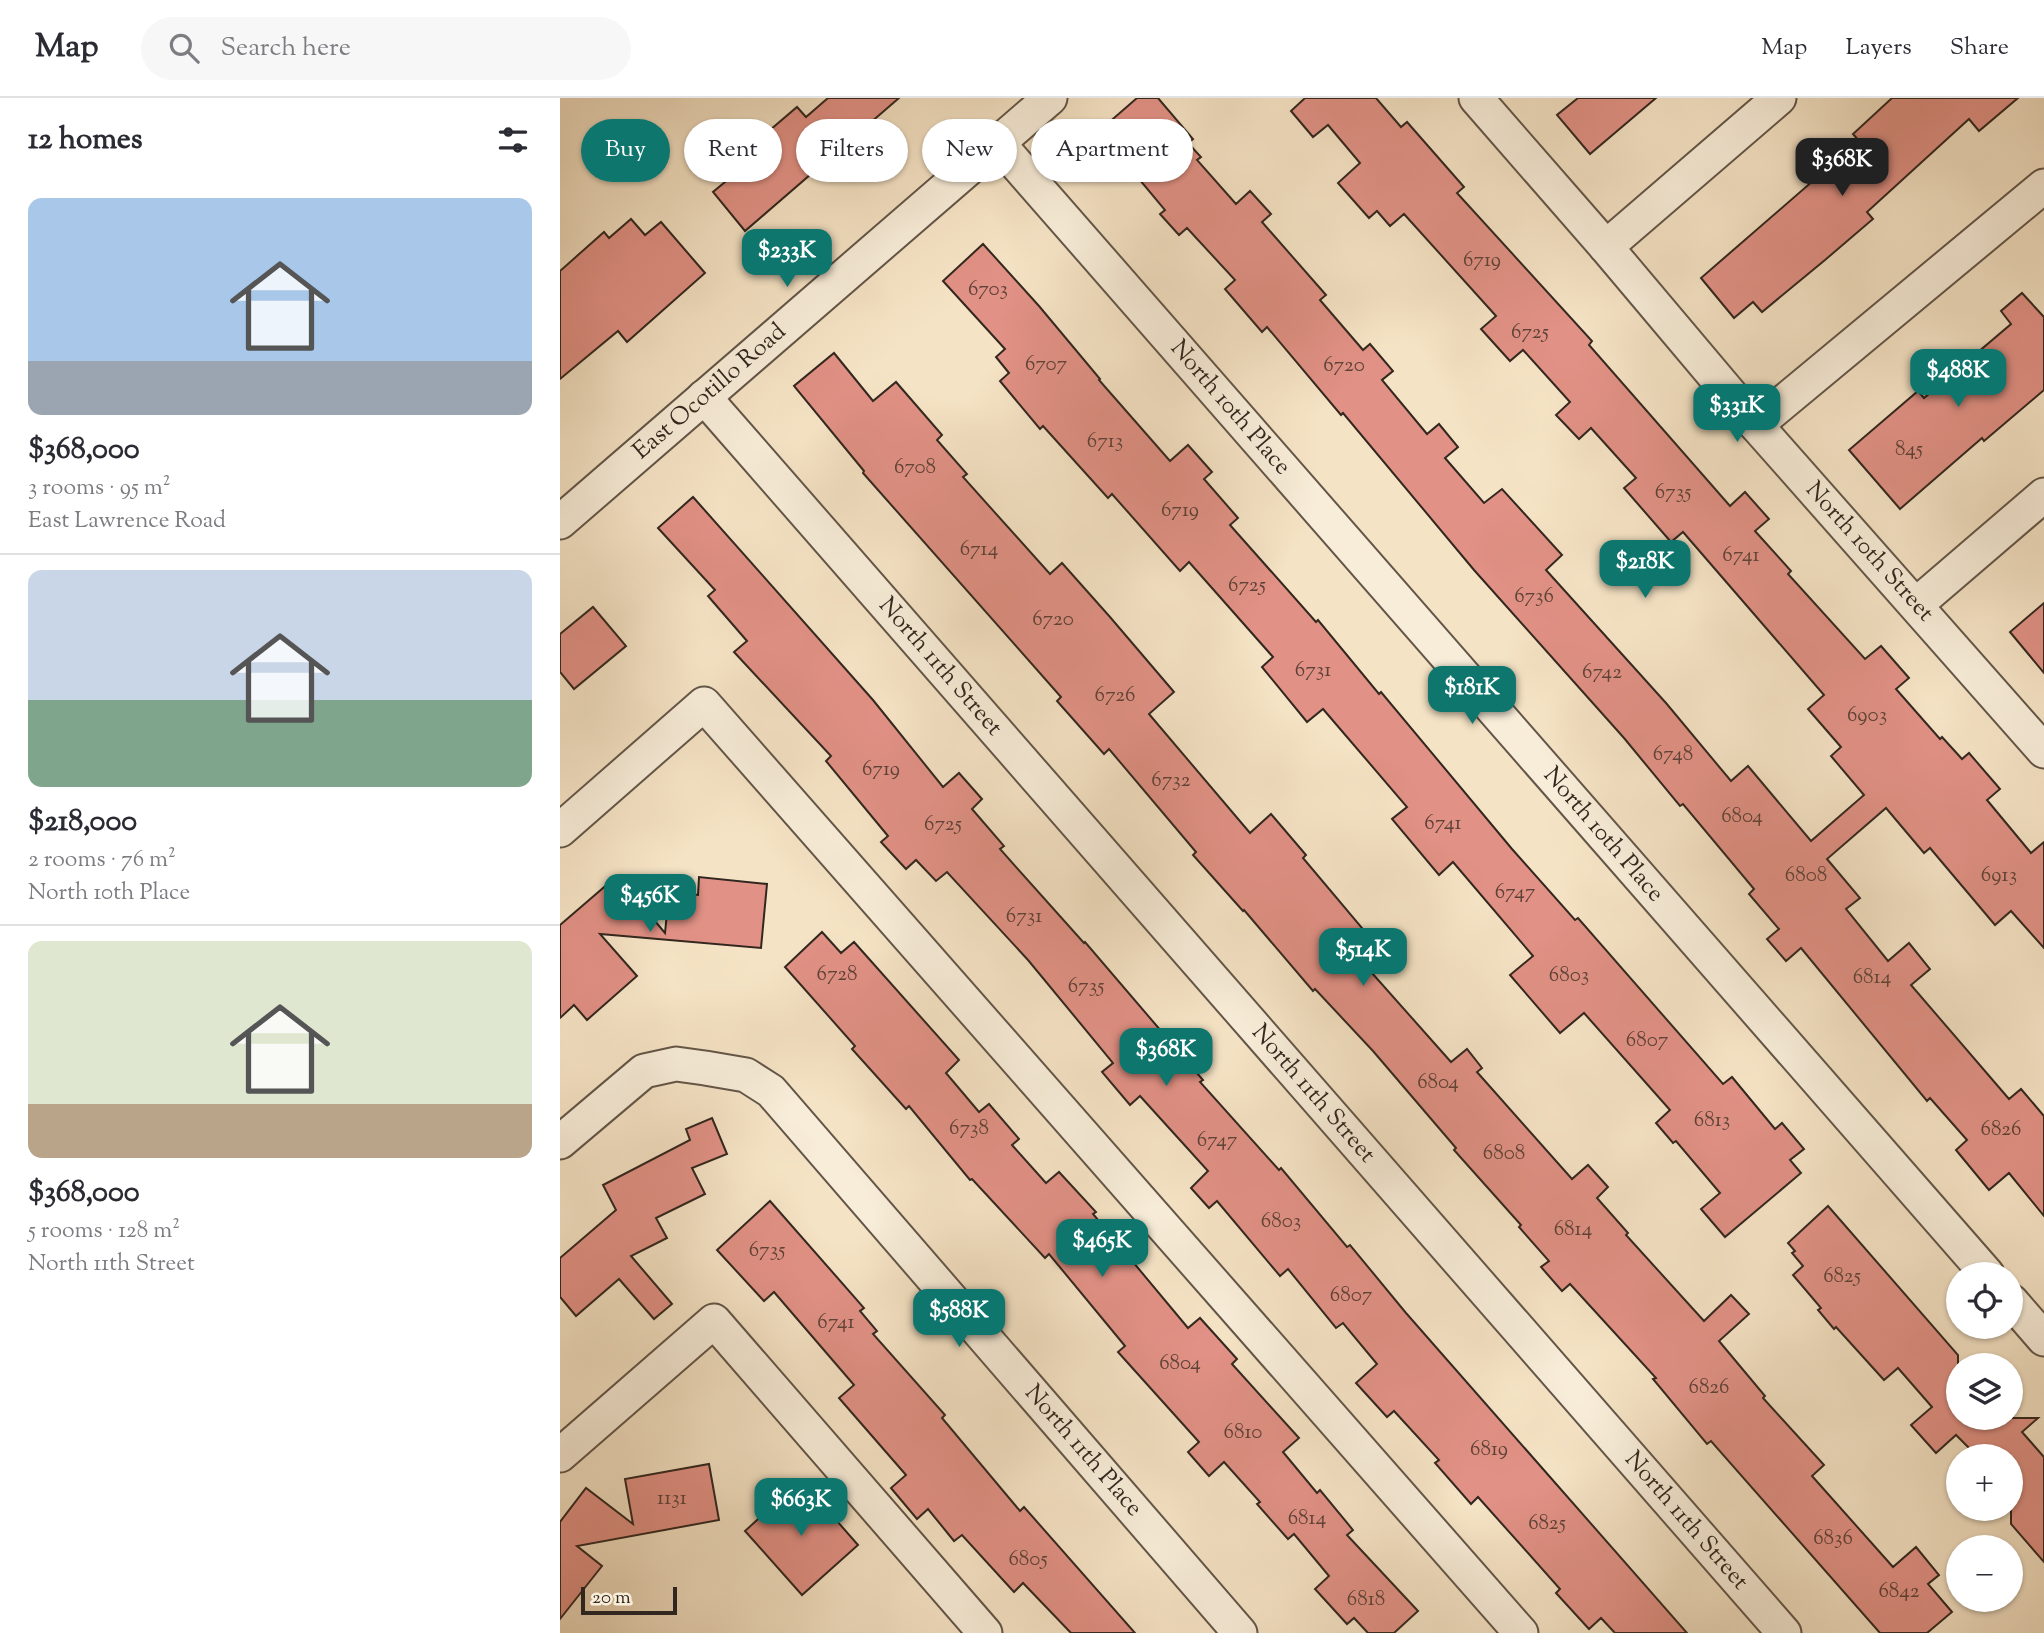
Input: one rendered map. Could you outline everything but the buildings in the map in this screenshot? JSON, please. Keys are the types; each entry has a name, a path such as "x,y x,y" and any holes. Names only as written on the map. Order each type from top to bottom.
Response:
{"street":[{"name":"East Ocotillo Road","path":"1017,127 1050,98"},
{"name":"North 10th Street","path":"1476,98 1756,425 1917,604 2044,751"},
{"path":"1606,247 1779,98"},
{"name":"North 10th Place","path":"1017,165 1977,1262"},
{"name":"East Ocotillo Road","path":"560,522 953,182"},
{"path":"1756,425 2044,186"},
{"name":"North 11th Street","path":"704,397 1784,1633"},
{"path":"1917,604 2044,495"},
{"path":"560,830 704,704 1521,1633"},
{"name":"North 11th Place","path":"560,1142 644,1071 676,1064 746,1075 771,1091 1240,1633"},
{"path":"2023,1315 2044,1339"},
{"path":"560,1455 713,1321 985,1633"}]}
